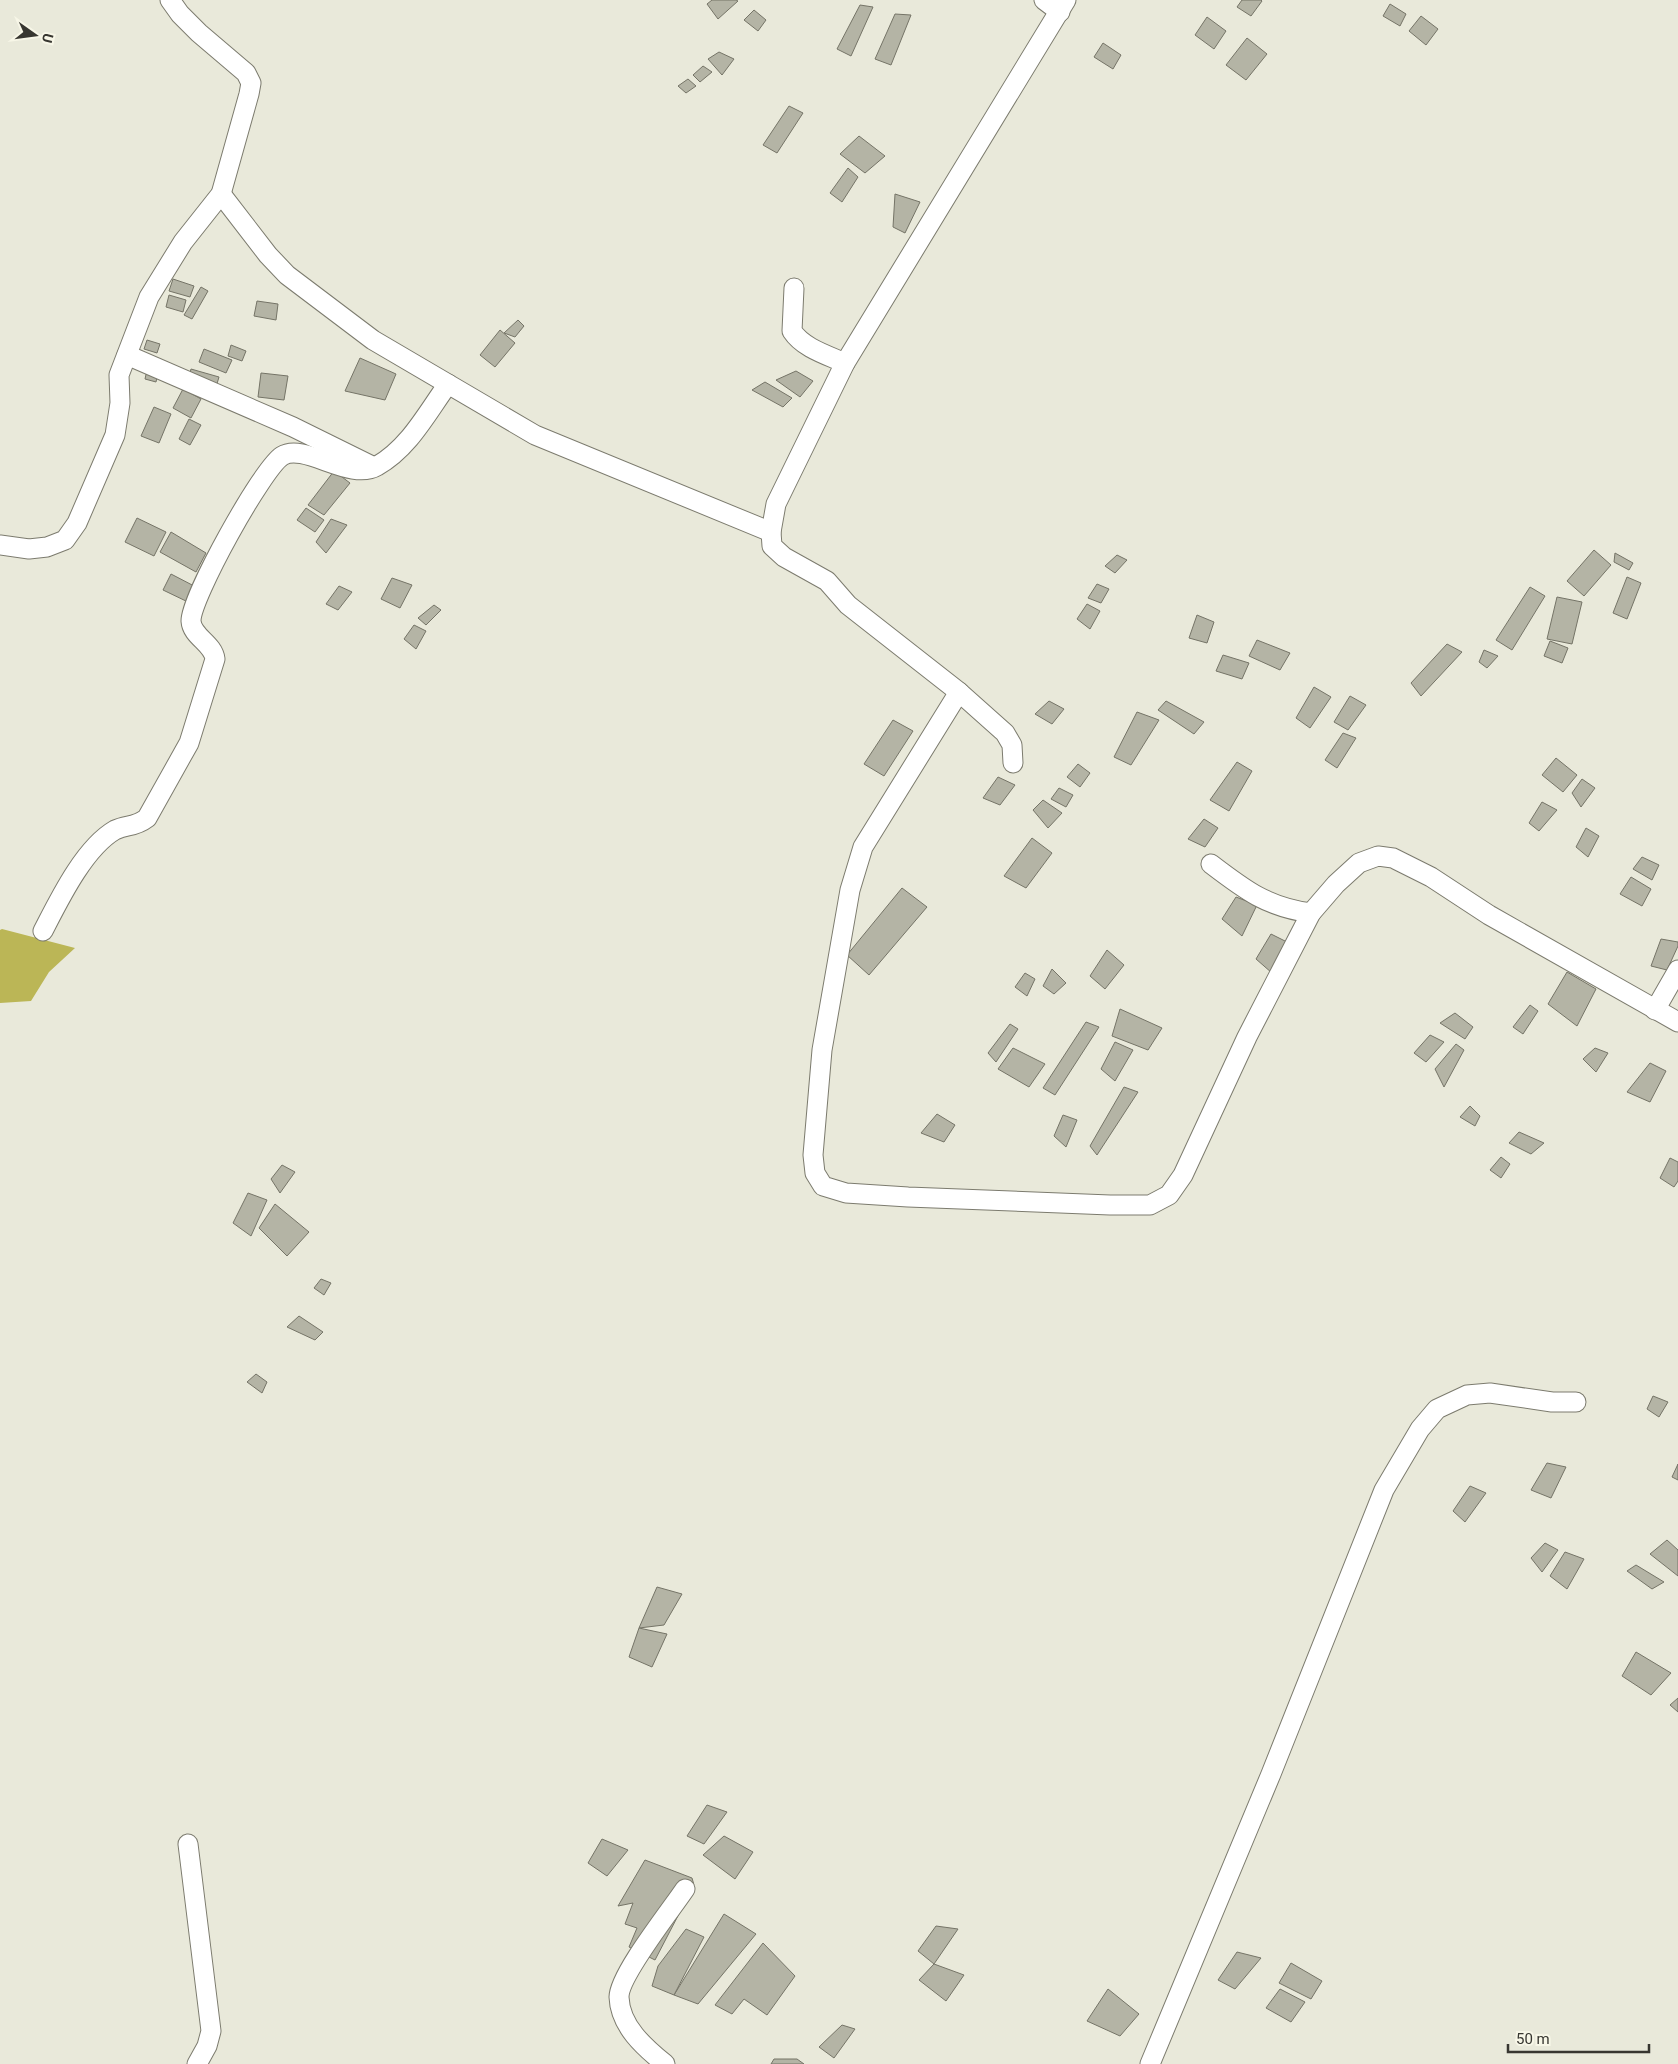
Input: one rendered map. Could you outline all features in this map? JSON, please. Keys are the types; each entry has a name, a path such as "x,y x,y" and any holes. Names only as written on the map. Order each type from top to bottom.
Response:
{"street":[{"path":"0,545 29,549 47,547 65,540 77,522 115,436 120,403 119,375 149,297 183,242 222,194 251,83 246,73 199,33 180,14 170,0"},
{"path":"1013,763 1012,745 1005,734 959,692 848,605 827,581 784,557 772,546 771,532 776,504 845,363 1063,6 1044,0"},
{"path":"222,194 268,255 287,275 373,340 535,435 771,532"},
{"path":"794,288 792,331 801,342 845,363"},
{"path":"127,355 293,427 375,468"},
{"path":"43,930 65,888 96,845 116,830 139,825 148,818 156,800 189,743 215,658 214,652 193,628 191,621 195,604 213,563 263,479 282,456 294,453 355,470 375,468 402,449 448,384"},
{"path":"959,692 863,847 850,890 822,1050 813,1155 815,1173 823,1186 846,1193 908,1197 1110,1206 1150,1205 1160,1202 1169,1195 1183,1175 1247,1037 1312,913 1336,884 1358,863 1378,856 1393,858 1431,876 1489,916 1678,1022"},
{"path":"1211,864 1247,892 1293,911 1312,913"},
{"path":"1655,1010 1678,970"},
{"path":"1150,2064 1271,1774 1384,1490 1420,1429 1437,1409 1467,1395 1490,1393 1552,1402 1576,1402"},
{"path":"188,1844 211,2031 207,2046 197,2064"},
{"path":"666,2064 630,2031 619,1996 626,1977 686,1889"}],"shaded area":[{"path":"0,930 75,948 49,972 31,1001 0,1003"}],"building":[{"path":"712,0 738,1 718,19 707,4"},
{"path":"1242,0 1262,1 1251,16 1237,7"},
{"path":"1390,4 1406,14 1400,26 1383,16"},
{"path":"860,5 873,7 851,56 837,49"},
{"path":"754,10 766,20 758,31 744,20"},
{"path":"895,14 911,15 891,65 875,59"},
{"path":"1421,16 1438,29 1426,45 1409,31"},
{"path":"1207,17 1226,31 1214,49 1195,35"},
{"path":"1247,38 1267,54 1246,80 1226,65"},
{"path":"1103,43 1121,55 1113,69 1094,57"},
{"path":"719,52 734,59 722,75 708,59"},
{"path":"703,66 712,72 700,82 693,75"},
{"path":"688,79 696,86 686,93 678,86"},
{"path":"789,106 803,113 777,153 763,145"},
{"path":"859,136 885,156 865,173 840,154"},
{"path":"848,168 858,177 842,202 830,193"},
{"path":"895,194 920,202 905,233 893,227"},
{"path":"173,279 194,286 190,297 169,291"},
{"path":"201,287 208,291 192,319 184,315"},
{"path":"169,295 186,300 183,312 166,307"},
{"path":"257,301 278,304 276,320 254,316"},
{"path":"518,320 524,326 515,337 504,333"},
{"path":"500,330 515,343 495,367 480,355"},
{"path":"147,340 160,344 157,353 144,349"},
{"path":"231,345 246,351 242,361 228,356"},
{"path":"204,349 232,360 226,373 199,362"},
{"path":"360,358 396,374 385,400 345,391"},
{"path":"191,369 219,377 216,387 188,380"},
{"path":"147,370 158,373 156,382 145,379"},
{"path":"796,371 813,381 800,397 776,380"},
{"path":"261,373 288,376 284,400 258,397"},
{"path":"765,382 792,398 783,407 752,390"},
{"path":"183,389 201,399 191,418 173,408"},
{"path":"154,407 171,414 159,443 141,436"},
{"path":"189,419 201,425 190,445 179,439"},
{"path":"334,471 350,483 324,515 308,505"},
{"path":"306,508 324,520 315,532 297,520"},
{"path":"137,518 166,532 154,556 125,542"},
{"path":"331,519 347,525 326,553 316,542"},
{"path":"171,532 206,553 196,572 160,552"},
{"path":"1594,550 1611,565 1584,596 1567,581"},
{"path":"1615,553 1633,563 1629,570 1614,562"},
{"path":"1117,555 1127,560 1115,573 1105,566"},
{"path":"171,574 196,587 188,602 163,590"},
{"path":"1627,577 1641,583 1627,619 1613,613"},
{"path":"392,578 412,585 400,608 381,599"},
{"path":"1097,584 1109,589 1101,603 1088,598"},
{"path":"339,586 352,592 338,610 326,604"},
{"path":"1530,587 1545,596 1512,650 1496,640"},
{"path":"1557,597 1582,602 1572,644 1547,639"},
{"path":"1087,604 1100,611 1090,629 1077,619"},
{"path":"434,605 441,610 426,625 418,618"},
{"path":"1197,615 1214,622 1207,643 1189,638"},
{"path":"414,625 426,631 416,649 404,639"},
{"path":"1257,640 1290,653 1280,670 1249,656"},
{"path":"1550,641 1568,648 1562,663 1544,656"},
{"path":"1447,644 1462,652 1421,696 1411,683"},
{"path":"1484,650 1498,656 1487,668 1479,662"},
{"path":"1223,655 1249,663 1242,679 1216,671"},
{"path":"1314,687 1331,697 1310,728 1296,718"},
{"path":"1350,696 1366,705 1348,730 1334,722"},
{"path":"1049,701 1064,709 1052,724 1035,714"},
{"path":"1166,701 1204,722 1194,734 1158,710"},
{"path":"1137,712 1159,720 1131,765 1114,757"},
{"path":"893,720 913,731 884,776 864,764"},
{"path":"1343,733 1356,738 1337,768 1325,760"},
{"path":"1556,758 1577,775 1563,792 1542,775"},
{"path":"1237,762 1252,771 1229,811 1210,800"},
{"path":"1078,764 1090,773 1080,787 1067,777"},
{"path":"998,777 1015,785 1000,805 983,798"},
{"path":"1582,779 1595,788 1581,807 1572,793"},
{"path":"1059,788 1073,795 1066,807 1051,799"},
{"path":"1043,800 1062,813 1048,828 1033,810"},
{"path":"1542,802 1557,810 1539,831 1529,823"},
{"path":"1204,819 1218,828 1205,847 1188,839"},
{"path":"1586,828 1599,836 1588,857 1576,847"},
{"path":"1032,838 1052,853 1026,888 1004,876"},
{"path":"1642,857 1659,865 1652,880 1633,869"},
{"path":"1631,877 1651,889 1642,906 1620,894"},
{"path":"902,888 927,907 869,975 847,955"},
{"path":"1236,897 1257,905 1242,936 1222,919"},
{"path":"1271,934 1289,943 1272,973 1256,959"},
{"path":"1661,939 1678,942 1667,970 1651,966"},
{"path":"1107,950 1124,965 1105,989 1090,976"},
{"path":"1052,969 1066,983 1054,994 1043,986"},
{"path":"1567,972 1596,989 1577,1026 1548,1004"},
{"path":"1025,973 1035,979 1027,996 1015,987"},
{"path":"1530,1005 1538,1011 1523,1034 1513,1027"},
{"path":"1120,1009 1162,1028 1148,1050 1112,1036"},
{"path":"1455,1013 1473,1027 1465,1039 1440,1023"},
{"path":"1086,1022 1099,1027 1055,1095 1043,1088"},
{"path":"1010,1024 1018,1029 996,1062 988,1053"},
{"path":"1430,1035 1444,1042 1426,1062 1414,1053"},
{"path":"1115,1042 1133,1050 1115,1081 1101,1069"},
{"path":"1456,1044 1464,1050 1444,1087 1435,1069"},
{"path":"1013,1048 1045,1064 1029,1087 998,1069"},
{"path":"1595,1048 1608,1053 1596,1072 1583,1059"},
{"path":"1650,1063 1666,1071 1650,1102 1627,1092"},
{"path":"1124,1087 1138,1092 1097,1155 1090,1146"},
{"path":"1470,1106 1480,1116 1475,1126 1460,1117"},
{"path":"937,1114 955,1125 944,1142 921,1133"},
{"path":"1063,1115 1077,1120 1066,1147 1054,1136"},
{"path":"1519,1132 1544,1143 1531,1154 1509,1143"},
{"path":"1501,1157 1510,1164 1501,1178 1490,1170"},
{"path":"1670,1158 1678,1162 1678,1181 1674,1187 1660,1178"},
{"path":"282,1165 295,1172 280,1193 271,1179"},
{"path":"248,1193 267,1200 251,1236 233,1223"},
{"path":"275,1204 309,1232 287,1256 259,1228"},
{"path":"321,1279 331,1283 324,1295 314,1288"},
{"path":"299,1316 323,1332 315,1340 287,1327"},
{"path":"256,1374 267,1382 262,1393 247,1382"},
{"path":"1653,1396 1668,1402 1659,1417 1647,1409"},
{"path":"1547,1463 1566,1467 1551,1498 1531,1490"},
{"path":"1678,1464 1678,1480 1672,1477"},
{"path":"1470,1486 1486,1493 1465,1522 1453,1511"},
{"path":"1667,1540 1678,1550 1678,1576 1650,1554"},
{"path":"1545,1543 1558,1550 1542,1572 1531,1558"},
{"path":"1565,1552 1584,1559 1567,1589 1550,1576"},
{"path":"1636,1565 1664,1582 1652,1589 1627,1571"},
{"path":"657,1587 682,1594 664,1625 639,1628"},
{"path":"639,1628 667,1634 652,1667 629,1657"},
{"path":"1636,1652 1671,1673 1651,1695 1622,1676"},
{"path":"1678,1698 1678,1712 1670,1705"},
{"path":"707,1805 727,1812 704,1844 687,1836"},
{"path":"724,1836 753,1852 735,1879 703,1855"},
{"path":"602,1839 628,1850 607,1876 588,1863"},
{"path":"645,1860 692,1878 694,1885 655,1960 629,1947 637,1928 625,1924 633,1903 618,1906"},
{"path":"724,1914 756,1934 698,2004 674,1995"},
{"path":"936,1926 958,1929 934,1964 918,1951"},
{"path":"686,1929 704,1937 674,1995 652,1986 658,1966"},
{"path":"763,1943 795,1976 767,2015 744,1999 732,2014 715,2005"},
{"path":"1237,1952 1261,1958 1235,1989 1218,1980"},
{"path":"1291,1963 1322,1981 1311,1999 1279,1983"},
{"path":"934,1964 964,1975 946,2001 919,1980"},
{"path":"1108,1989 1139,2014 1120,2036 1087,2021"},
{"path":"1280,1989 1305,2002 1291,2022 1266,2008"},
{"path":"842,2025 855,2029 834,2058 819,2047"},
{"path":"774,2059 797,2059 804,2064 771,2064"}]}
